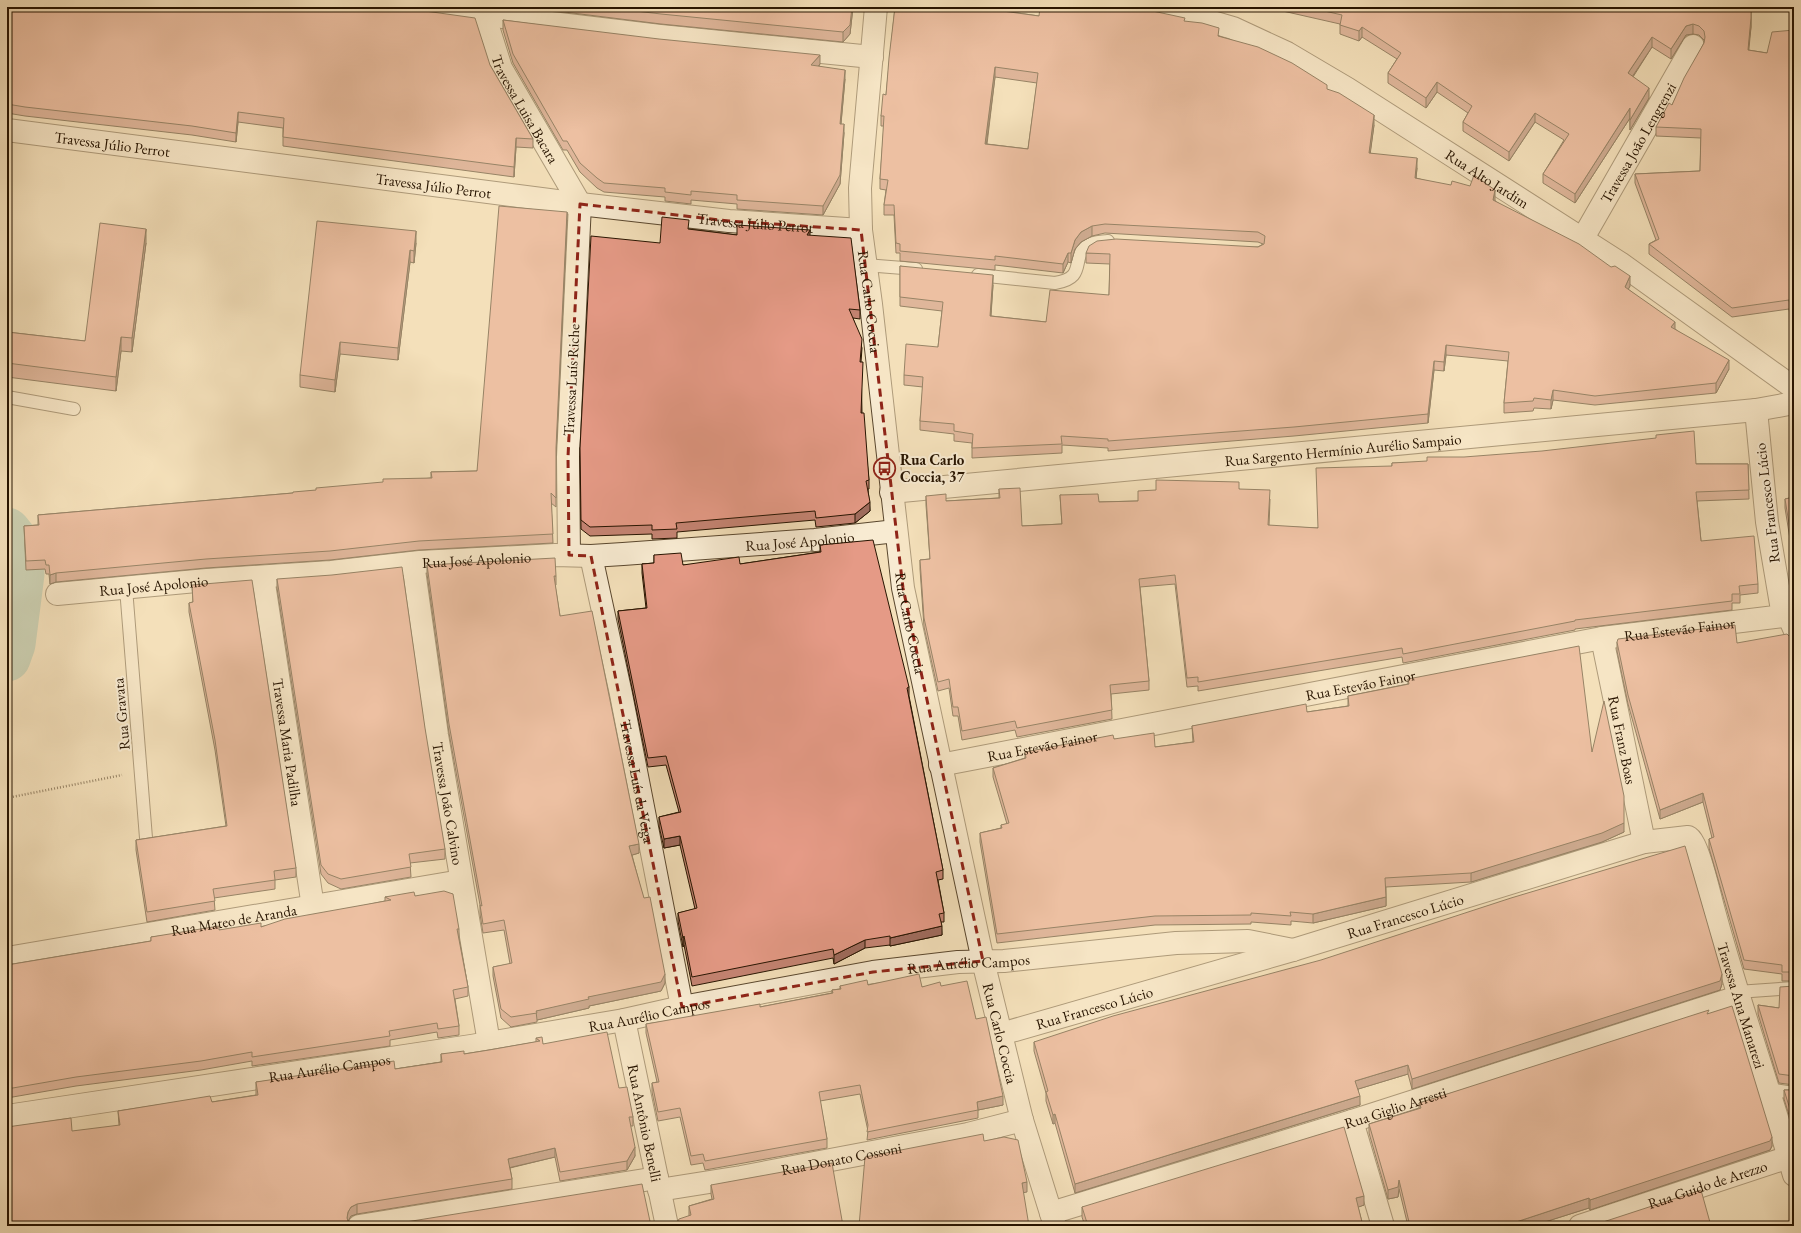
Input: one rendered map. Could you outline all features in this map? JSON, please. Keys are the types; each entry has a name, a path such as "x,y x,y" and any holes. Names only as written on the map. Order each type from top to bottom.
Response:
{"street":[{"path":"419,7 485,11 660,36 872,57"},
{"name":"Rua Carlo Coccia","path":"876,7 860,188 861,230 903,588 940,765 1000,1034 1022,1120 1053,1219"},
{"name":"Rua Alto Jardim","path":"1161,7 1233,28 1287,53 1348,89 1583,238 1794,388"},
{"name":"Travessa Luisa Bacara","path":"485,11 501,68 580,204"},
{"name":"Travessa João Lengrenzi","path":"1583,238 1693,46"},
{"name":"Travessa Júlio Perrot","path":"7,130 580,204 729,221 861,230"},
{"name":"Travessa Luís Riche","path":"569,555 568,457 580,204"},
{"name":"Rua Sargento Hermínio Aurélio Sampaio","path":"891,492 1756,410 1794,403"},
{"name":"Rua Francesco Lúcio","path":"1756,410 1767,522 1782,616"},
{"name":"Rua José Apolonio","path":"57,594 331,572 413,563 569,555 591,556 815,540 896,531"},
{"name":"Travessa Luís da Veiga","path":"591,556 621,694 682,1007"},
{"name":"Travessa João Calvino","path":"413,563 437,735 489,1043"},
{"name":"Travessa Maria Padilha","path":"263,577 313,907"},
{"name":"Rua Estevão Fainor","path":"940,765 1602,638 1782,616"},
{"name":"Rua Franz Boas","path":"1602,638 1644,842"},
{"name":"Rua Francesco Lúcio","path":"1000,1034 1293,950 1644,842 1688,837"},
{"name":"Travessa Ana Manarezi","path":"1688,837 1691,839 1696,850 1738,995 1791,1166"},
{"name":"Rua Mateo de Aranda","path":"7,958 461,881"},
{"name":"Rua Aurélio Campos","path":"7,1116 489,1043 624,1020 682,1007 873,972 958,962 1004,961 1140,946 1217,941 1248,941 1293,950"},
{"name":"Rua Giglio Arresti","path":"1053,1219 1738,995"},
{"name":"Rua Antônio Benelli","path":"624,1020 667,1226"},
{"name":"Rua Donato Cossoni","path":"658,1184 741,1177 968,1134 1022,1120"},
{"path":"1352,1121 1383,1226"},
{"name":"Rua Guido de Arezzo","path":"1580,1226 1791,1166"},
{"path":"359,1226 658,1184"}],"lane":[{"path":"969,274 1055,283 1066,281 1074,275 1082,250 1088,245 1109,241 1123,242"},
{"path":"865,265 930,270"},
{"path":"7,397 74,409"},
{"name":"Rua Gravata","path":"126,588 142,772 146,838"},
{"name":"Rua Francesco Lúcio","path":"1782,616 1794,641"},
{"path":"1738,995 1794,988"},
{"path":"1767,1089 1794,1093"}],"path":[{"path":"7,798 142,772"}],"highlighted area":[{"path":"580,204 729,221 861,230 903,588 983,961 873,972 682,1007 591,556 569,555 568,457"}],"building":[{"path":"7,7 411,7 418,10 475,18 490,65 533,139 516,138 514,167 283,137 284,118 238,112 236,133 192,126 7,104"},
{"path":"602,7 852,7 850,25 843,32"},
{"path":"895,7 988,7 988,9 1039,16 1040,7 1134,7 1185,18 1184,21 1202,23 1219,28 1218,36 1258,47 1292,63 1327,85 1327,89 1339,93 1374,115 1369,153 1417,158 1415,178 1451,185 1452,181 1470,186 1474,175 1495,190 1493,200 1579,244 1611,267 1615,266 1630,276 1625,287 1675,322 1671,327 1729,360 1716,383 1595,396 1553,390 1551,400 1534,398 1533,401 1504,403 1509,352 1446,345 1444,362 1434,361 1428,414 1294,427 1108,441 1108,439 1061,436 1062,444 972,448 973,434 954,431 954,424 920,421 923,377 904,375 906,344 938,347 943,302 900,297 900,266 993,275 990,316 1046,322 1050,290 1109,295 1110,254 1086,253 1089,246 1097,241 1116,239 1258,247 1264,244 1265,236 1258,232 1105,224 1092,226 1081,232 1075,240 1071,253 1068,253 1063,264 995,256 995,260 900,251 900,244 896,243 894,205 884,205 888,180 880,179 884,116 881,116 883,94 886,95","holes":["995,67 1038,73 1028,149 985,144"]},
{"path":"1307,7 1751,7 1748,50 1767,53 1772,32 1794,30 1794,328 1789,300 1732,308 1649,244 1659,239 1635,174 1700,171 1701,129 1656,127 1669,103 1672,105 1684,78 1704,43 1704,31 1699,26 1693,24 1686,26 1671,49 1652,37 1628,73 1649,88 1630,120 1630,108 1575,194 1543,174 1569,134 1535,113 1509,152 1463,122 1472,106 1437,82 1426,98 1388,73 1401,53 1362,27 1359,31 1340,25 1342,15"},
{"path":"503,20 659,39 820,55 811,65 845,70 840,124 844,124 840,175 823,206 737,200 737,195 691,191 691,195 665,192 665,188 604,183 580,163 567,141 563,141 513,54"},
{"path":"499,206 567,212 556,448 556,498 551,493 553,534 419,541 330,551 206,559 56,573 50,575 49,565 46,565 45,560 26,561 24,526 39,525 38,515 293,493 316,490 316,488 383,482 383,479 432,478 431,472 477,471"},
{"path":"662,217 689,220 688,229 737,235 737,225 810,230 807,235 851,238 860,310 849,309 862,339 860,362 863,362 861,413 864,413 869,480 866,481 870,502 855,514 816,518 815,511 676,523 677,529 652,530 652,525 590,527 581,520 580,448 591,236 660,243"},
{"path":"317,221 416,231 414,251 410,250 398,348 340,342 335,380 300,375"},
{"path":"100,223 146,229 132,338 121,337 116,377 7,363 7,332 85,341"},
{"path":"1694,431 1696,464 1748,464 1749,490 1696,492 1701,541 1754,536 1758,584 1739,586 1740,594 1732,594 1732,601 1575,620 1403,654 1402,648 1198,682 1198,677 1187,678 1175,575 1139,579 1149,681 1110,685 1112,710 1017,728 1015,721 962,731 958,707 953,707 949,679 938,682 924,618 920,560 930,559 926,496 946,494 946,501 1000,498 999,489 1020,488 1022,526 1062,524 1060,495 1098,494 1099,502 1138,501 1138,491 1156,490 1156,480 1239,482 1239,489 1270,490 1268,525 1318,528 1316,468 1392,466 1392,463 1427,461 1427,457 1464,457 1542,451 1656,438 1656,435"},
{"path":"1794,497 1794,554 1785,499"},
{"path":"873,540 909,687 907,688 943,870 936,872 944,913 939,914 942,926 890,938 890,936 865,940 834,955 833,949 692,977 678,913 697,908 680,836 664,839 659,817 681,812 666,756 648,758 618,611 647,608 642,564 654,563 654,555 681,553 683,565 739,557 740,564 821,552 820,545"},
{"path":"555,558 556,576 554,576 560,616 592,611 639,844 629,846 644,898 650,897 665,974 661,982 588,997 589,999 536,1011 537,1013 511,1017 501,1009 493,967 512,963 504,920 483,924 480,905 482,906 449,724 427,565"},
{"path":"402,567 425,728 445,849 409,854 411,867 341,879 328,874 321,865 277,579 332,575"},
{"path":"252,580 296,868 274,871 275,880 213,889 215,901 147,912 136,840 227,826 215,740 189,603 193,602 192,585"},
{"path":"1735,625 1737,643 1787,634 1792,639 1794,645 1794,972 1782,972 1782,965 1744,960 1709,839 1714,837 1703,793 1660,810 1628,695 1617,642 1618,639"},
{"path":"1579,646 1592,752 1604,701 1624,796 1624,823 1602,833 1471,873 1385,878 1386,897 1313,914 1290,912 1291,916 1251,913 1251,915 1155,916 997,934 980,833 1002,828 1001,825 1009,823 993,768 1026,758 1025,752 1113,735 1114,739 1154,733 1155,747 1194,742 1192,726 1306,704 1307,712 1349,706 1348,696 1409,684 1408,679"},
{"path":"1685,846 1722,974 1720,981 1412,1079 1408,1065 1355,1081 1360,1096 1075,1184 1055,1114 1053,1115 1046,1092 1048,1091 1034,1042 1113,1016 1321,960 1511,898"},
{"path":"444,891 453,894 459,929 457,929 468,987 453,990 459,1026 438,1029 437,1023 389,1031 390,1036 252,1057 252,1052 201,1061 76,1077 7,1089 7,965 151,941 151,937 219,926 219,930 261,923 261,927 285,919 391,900 385,897 414,892 415,896"},
{"path":"919,974 922,987 940,982 941,986 967,981 976,1019 986,1017 1003,1096 977,1102 978,1110 867,1132 868,1125 860,1085 819,1092 827,1139 705,1161 703,1154 691,1156 680,1108 658,1112 652,1083 659,1082 646,1024 760,1004 760,1007 833,993 832,990 841,989 840,986 867,980 868,985"},
{"path":"1794,986 1794,1076 1779,1074 1758,1005 1779,1008 1780,987"},
{"path":"1732,1006 1772,1137 1770,1141 1590,1200 1589,1198 1510,1224 1511,1226 1410,1226 1399,1180 1398,1187 1388,1190 1369,1124 1421,1108 1419,1103 1709,1010 1707,1014"},
{"path":"607,1032 619,1088 627,1087 633,1117 629,1117 635,1147 627,1161 560,1172 555,1148 508,1159 512,1179 357,1204 351,1207 348,1212 347,1218 351,1226 7,1226 7,1127 71,1118 72,1131 120,1125 118,1111 210,1096 212,1102 258,1095 256,1082 394,1061 395,1069 442,1062 441,1054 464,1051 464,1054 489,1050 540,1041 536,1038 542,1037 543,1044"},
{"path":"1784,1090 1794,1090 1794,1122"},
{"path":"1344,1127 1364,1196 1356,1198 1363,1226 1088,1226 1082,1207"},
{"path":"983,1134 984,1141 1004,1137 1018,1140 1027,1182 1022,1183 1029,1226 859,1226 865,1157"},
{"path":"832,1163 843,1226 675,1226 679,1219 691,1215 689,1206 714,1199 711,1185"},
{"path":"642,1184 651,1226 381,1226"},
{"path":"1701,1190 1711,1226 1597,1226 1597,1224"}],"waterway":[{"path":"7,531 19,546 21,574 12,644 7,658"}],"place":[{"name":"Rua Carlo Coccia, 37","path":"884,468"}]}
